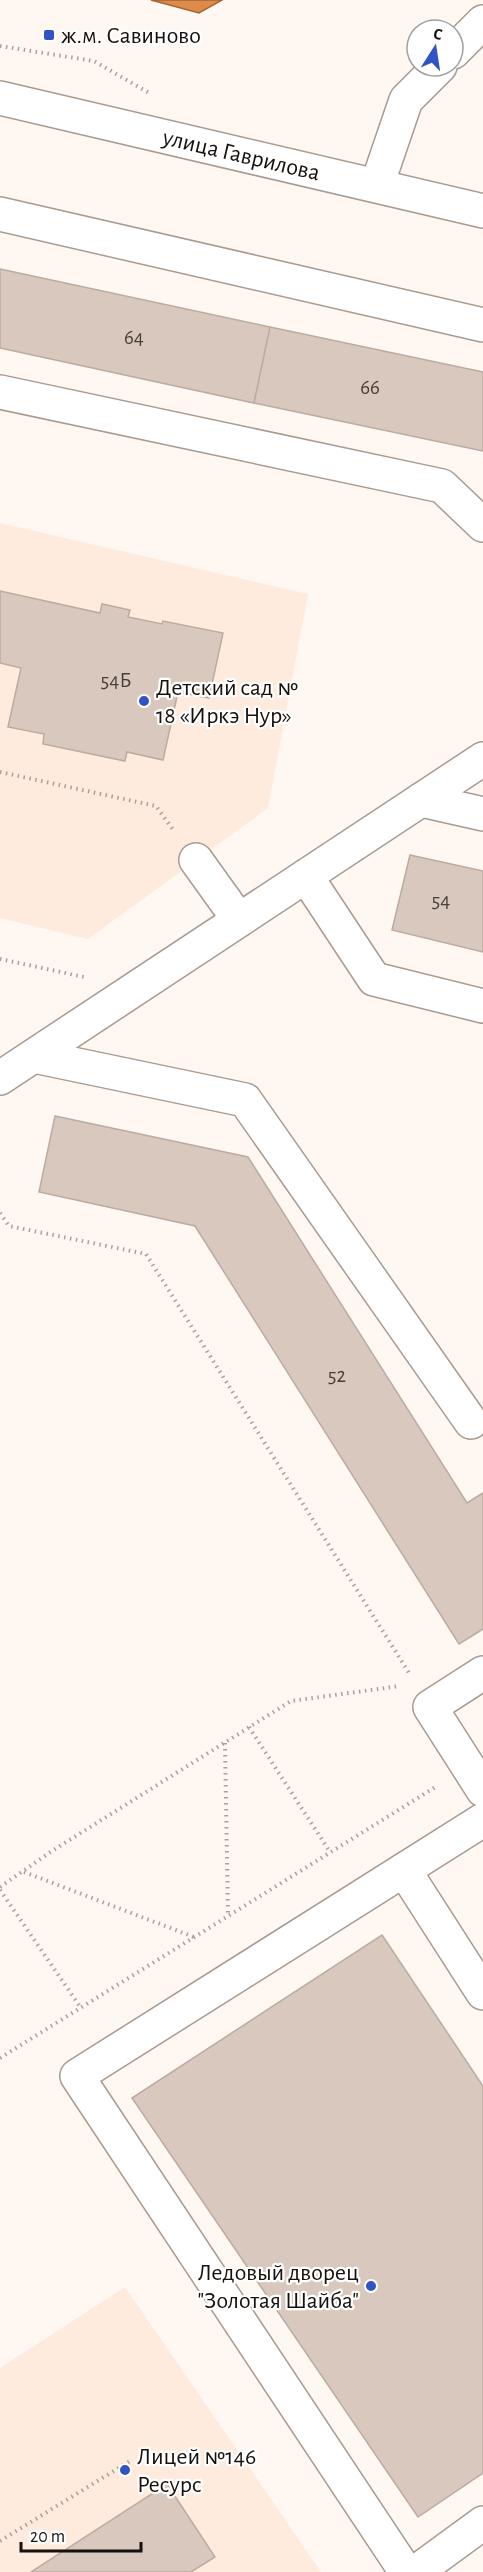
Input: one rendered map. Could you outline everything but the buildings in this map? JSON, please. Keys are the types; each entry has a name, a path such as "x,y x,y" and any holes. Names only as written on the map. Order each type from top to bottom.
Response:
{"street":[{"path":"465,40 483,22"},
{"path":"377,185 406,100 428,78"},
{"name":"улица Гаврилова","path":"0,98 483,211"},
{"path":"0,214 483,326"},
{"path":"0,392 442,486 483,525"},
{"path":"0,1078 483,759"},
{"path":"422,800 483,814"},
{"path":"196,860 239,920"},
{"path":"306,876 374,979 483,1006"},
{"path":"33,1056 245,1100 471,1422"},
{"path":"475,1778 423,1696 483,1673"},
{"path":"406,2572 77,2076 483,1820"},
{"path":"404,1870 483,1993"},
{"path":"416,2572 483,2523"}],"path":[{"path":"0,772 156,806 196,860"},
{"path":"0,960 136,988"},
{"path":"0,1214 9,1227 146,1254 423,1696 291,1701 23,1871 0,1889 81,2008"},
{"path":"249,1727 330,1852"},
{"path":"225,1743 228,1916"},
{"path":"0,2058 330,1852 475,1778"},
{"path":"23,1871 194,1937"},
{"path":"0,2541 130,2461"}],"shaded area":[{"path":"151,0 222,0 199,13"},
{"name":"Детский сад № 18 «Иркэ Нур»","path":"0,523 308,594 268,808 88,939 0,918"},
{"name":"Лицей №146 Ресурс","path":"125,2287 321,2572 0,2572 0,2368"}],"place":[{"name":"ж.м. Савиново","path":"49,35"},
{"name":"Детский сад № 18 «Иркэ Нур»","path":"144,701"},
{"name":"Ледовый дворец \"Золотая Шайба\"","path":"371,2286"},
{"name":"Лицей №146 Ресурс","path":"125,2470"}]}
